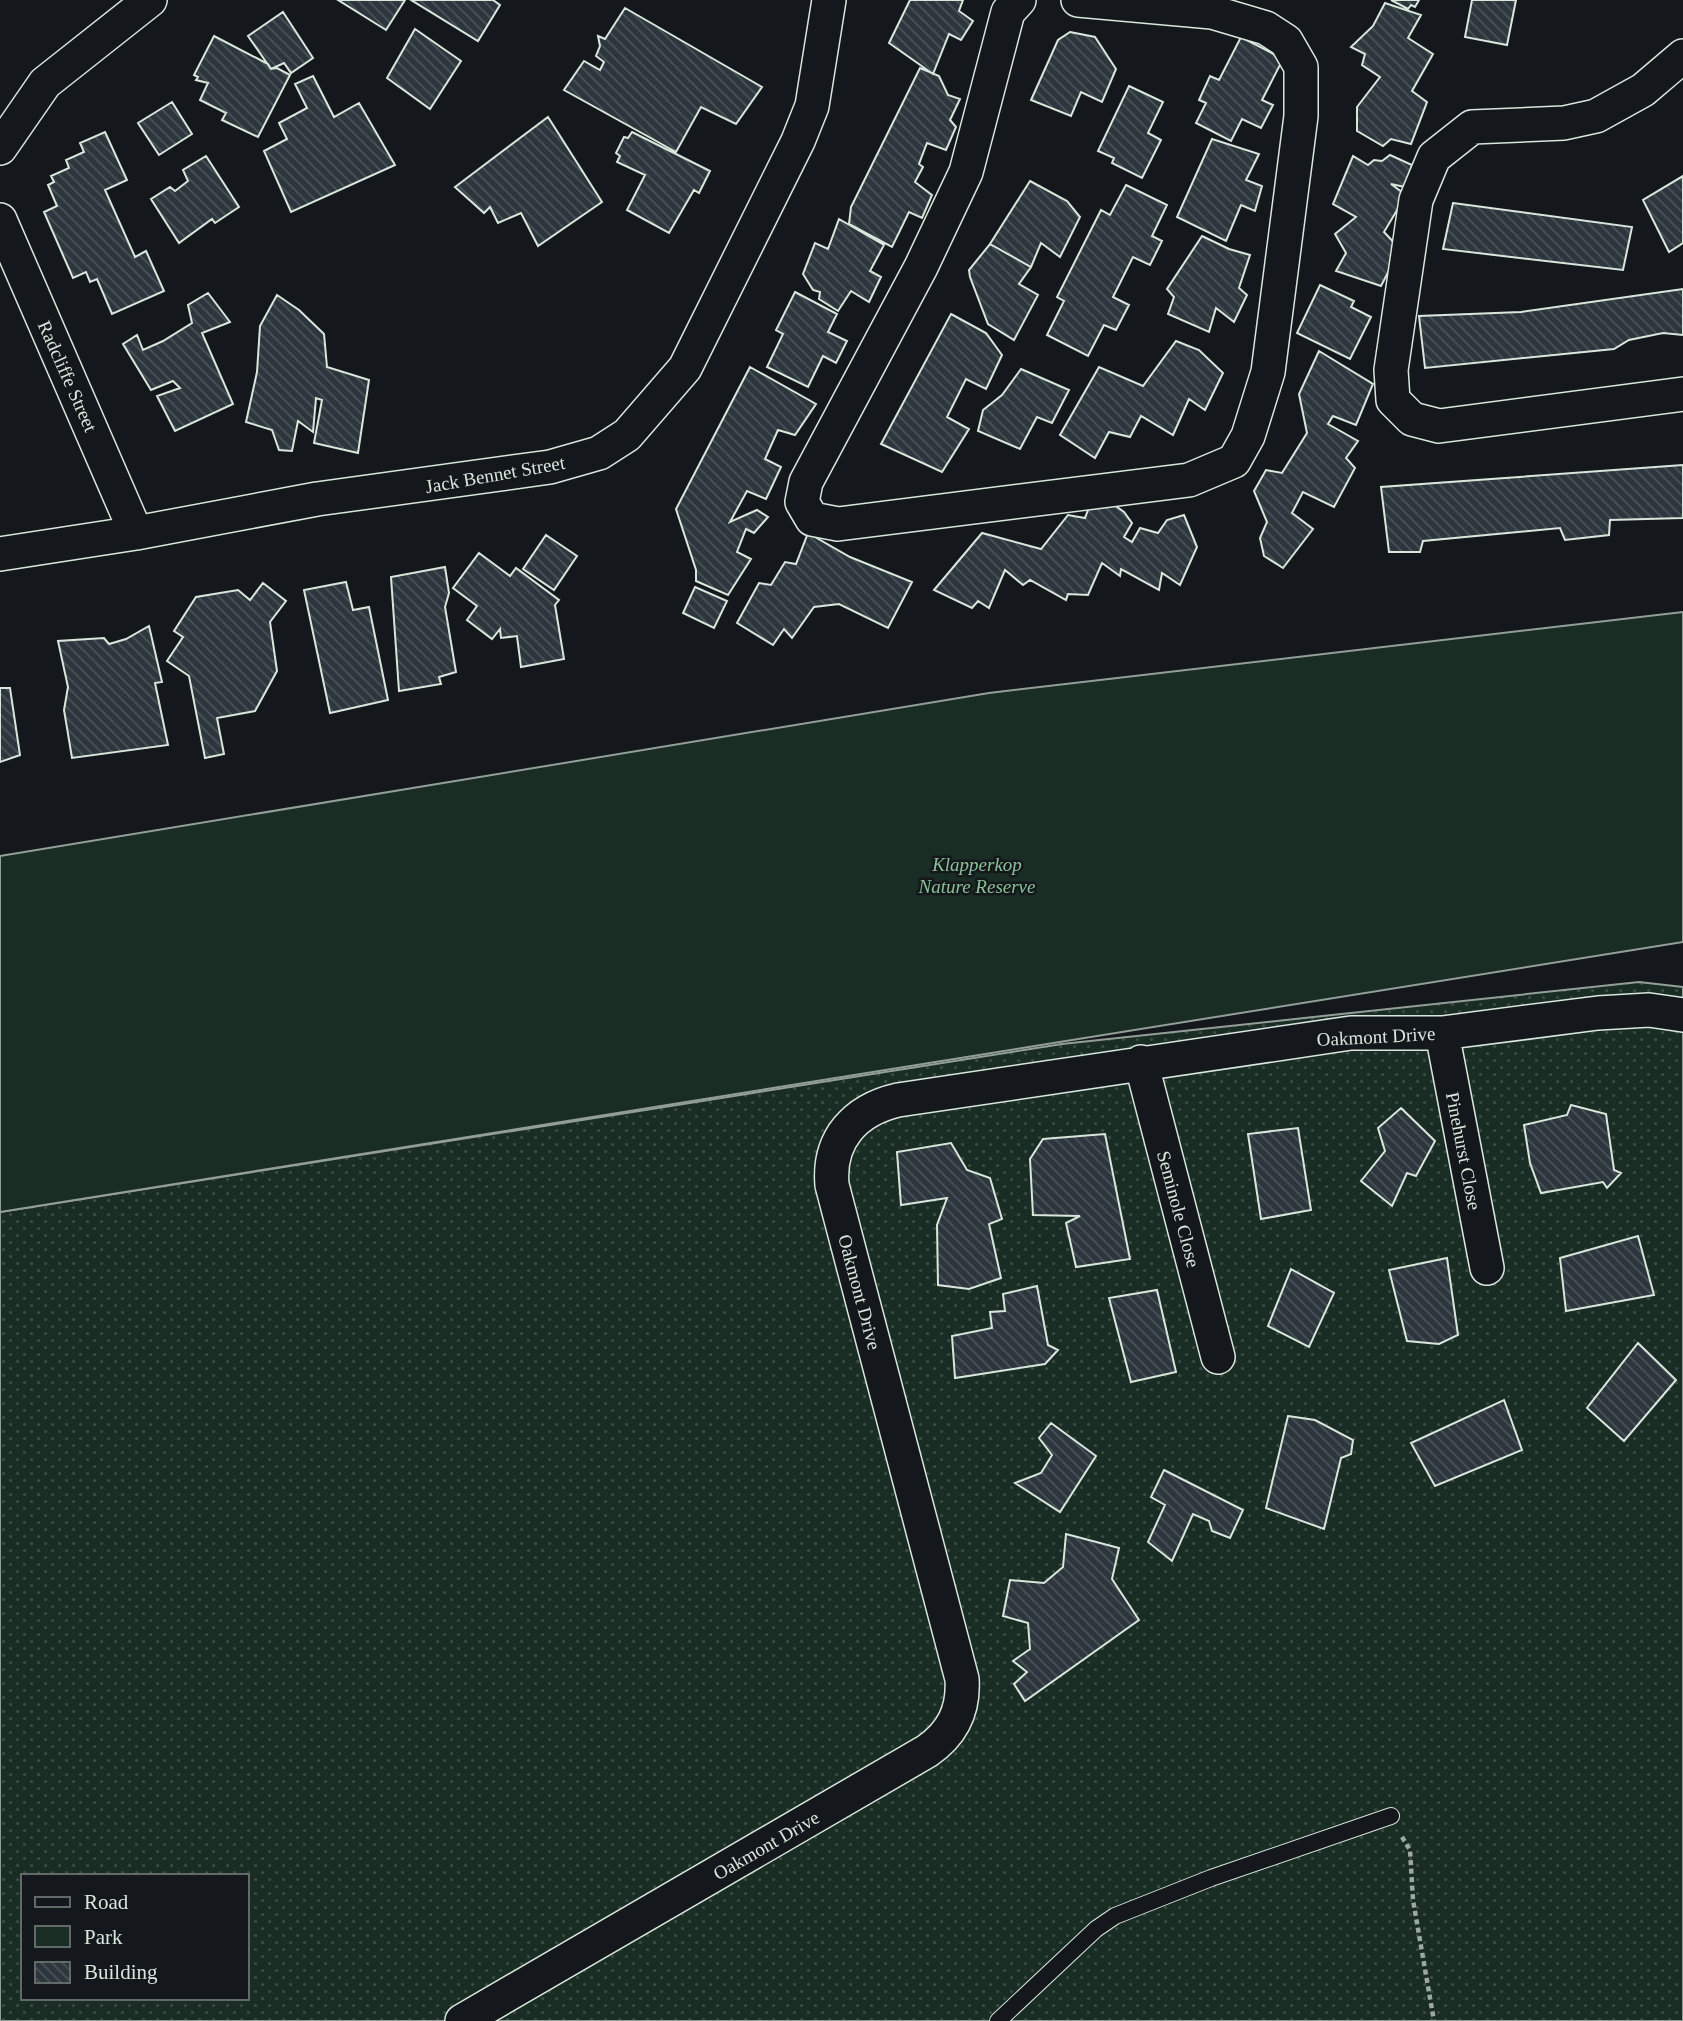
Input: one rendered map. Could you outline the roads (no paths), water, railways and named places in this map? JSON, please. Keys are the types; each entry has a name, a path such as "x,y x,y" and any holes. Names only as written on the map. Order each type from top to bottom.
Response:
{"street":[{"path":"0,148 45,83 150,0"},
{"name":"Jack Bennet Street","path":"0,554 136,533 317,499 550,467 598,453 627,435 685,368 798,141 812,106 829,0"},
{"path":"1019,0 1008,12 966,172 921,267 806,482 802,502 812,519 838,524 1189,480 1234,461 1248,436 1268,372 1301,116 1301,67 1286,41 1266,28 1212,12 1173,5 1079,0"},
{"path":"1683,56 1643,90 1597,116 1564,123 1472,127 1434,157 1416,200 1391,370 1393,400 1412,419 1440,426 1683,394"},
{"name":"Radcliffe Street","path":"0,219 136,533"},
{"name":"Oakmont Drive","path":"462,2021 858,1791 946,1736 960,1712 962,1679 832,1185 834,1156 842,1133 855,1117 881,1104 1141,1062 1351,1033 1442,1033 1598,1013 1649,1010 1683,1015"},
{"name":"Pinehurst Close","path":"1442,1033 1486,1268"},
{"name":"Seminole Close","path":"1141,1062 1218,1357"}],"lane":[{"path":"998,2021 1096,1929 1115,1916 1211,1878 1391,1816"}],"park label":[{"name":"Klapperkop Nature Reserve","path":"977,875"}]}
